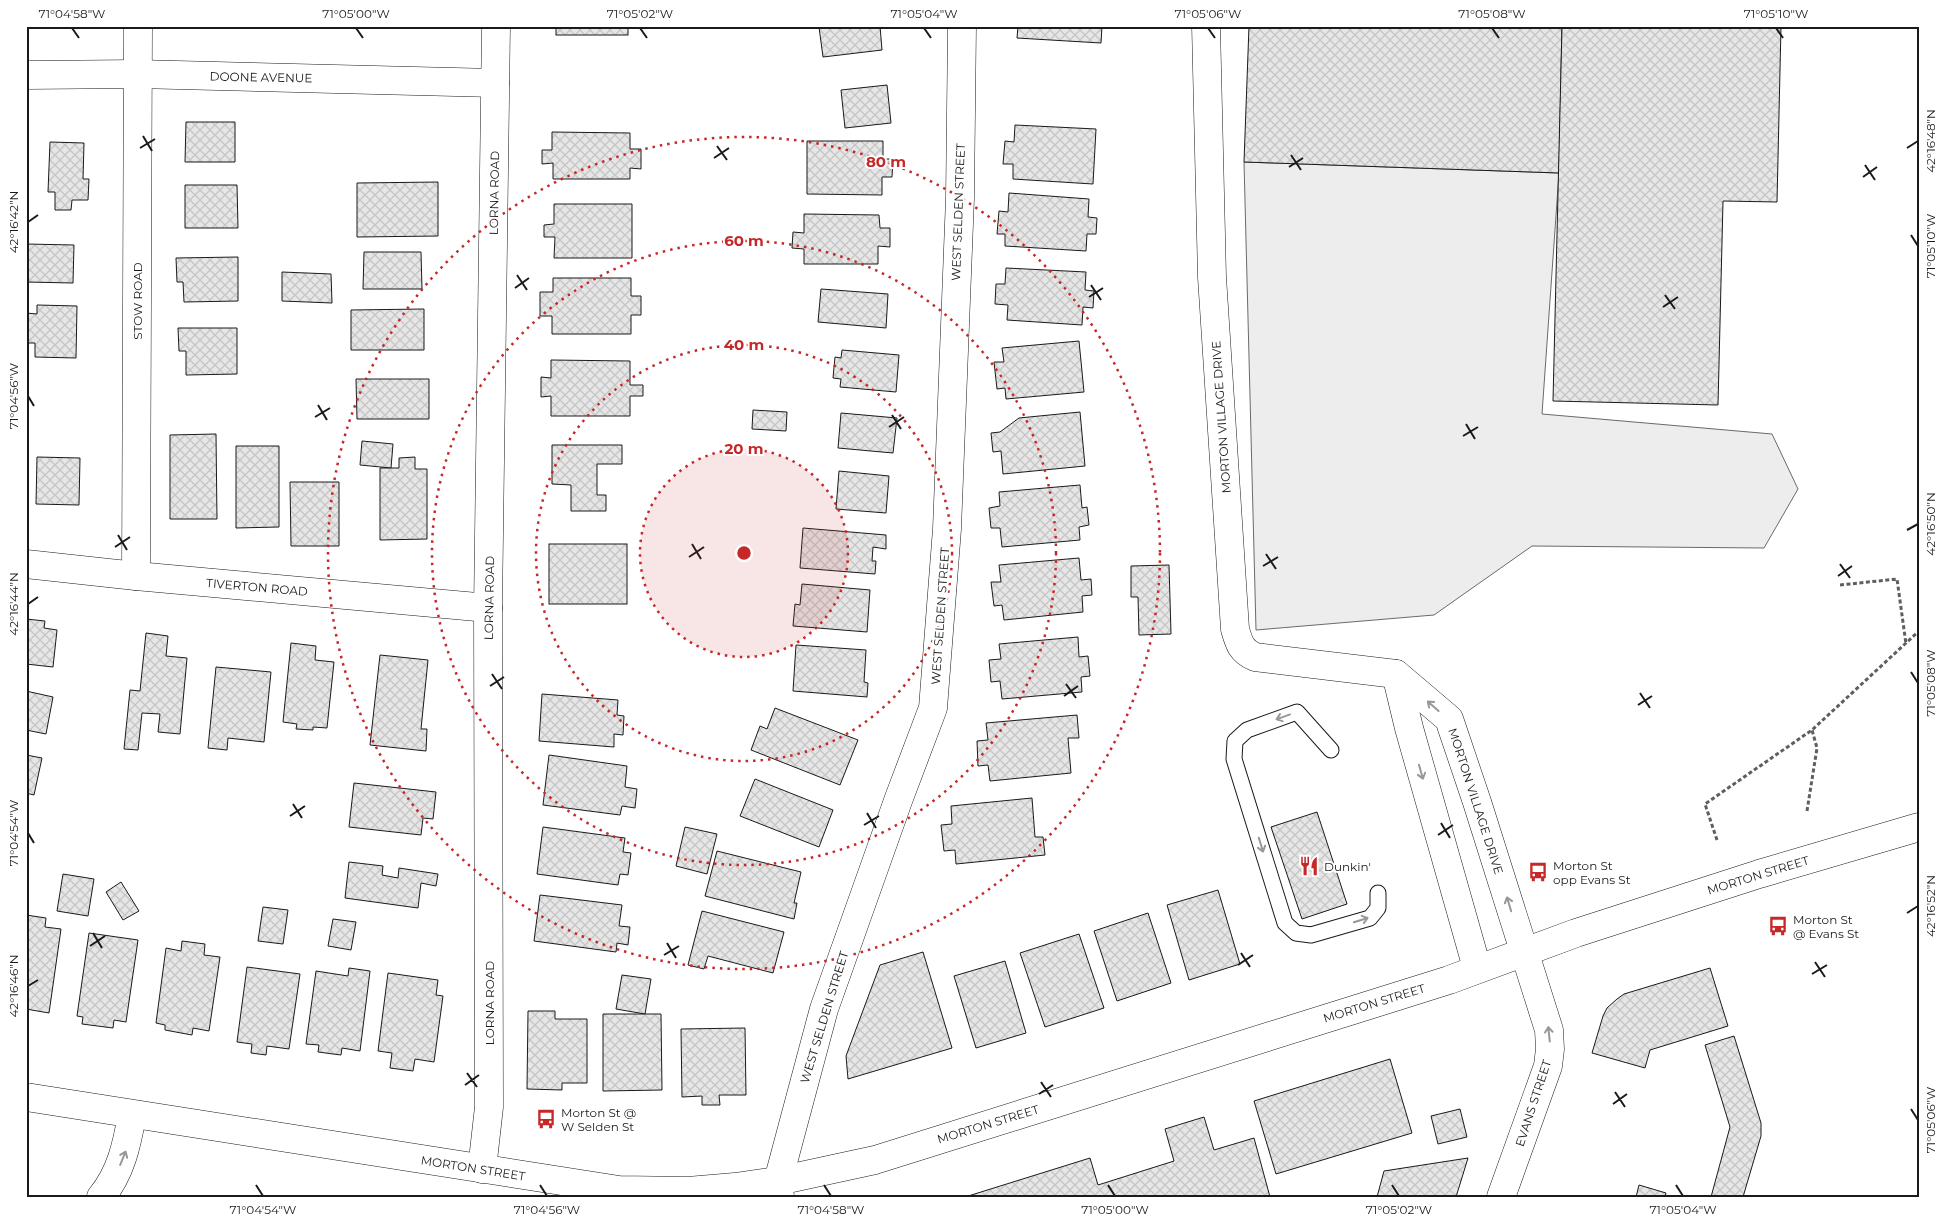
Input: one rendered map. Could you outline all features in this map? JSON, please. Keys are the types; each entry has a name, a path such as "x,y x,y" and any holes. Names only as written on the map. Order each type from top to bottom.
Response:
{"main road":[{"name":"STOW ROAD","path":"136,576 138,26"},
{"name":"LORNA ROAD","path":"482,1169 489,1108 488,608 496,26"},
{"name":"WEST SELDEN STREET","path":"779,1189 824,1009 898,798 933,708 947,530 960,198 962,26"},
{"name":"MORTON VILLAGE DRIVE","path":"1206,26 1212,277 1235,629 1240,645 1244,652 1255,657 1396,674 1449,719 1524,950"},
{"name":"DOONE AVENUE","path":"26,75 137,74 495,83"},
{"name":"TIVERTON ROAD","path":"26,564 136,576 488,608"},
{"path":"1396,674 1409,728 1477,968"},
{"name":"MORTON STREET","path":"26,1097 619,1190 687,1194 735,1188 779,1189 1449,980 1524,950 1750,877 1919,827"},
{"name":"EVANS STREET","path":"1501,1197 1548,1066 1550,1050 1546,1017 1524,950"},
{"path":"100,1197 116,1173 126,1149 132,1115"}],"lane":[{"path":"1332,750 1297,712 1247,730 1235,741 1234,758 1286,923 1296,933 1311,935 1370,918 1378,908 1378,893"}],"path":[{"path":"1840,585 1897,578 1906,644"},
{"path":"1717,840 1705,804 1812,730 1919,631"},
{"path":"1807,811 1817,748 1812,730"}],"shaded area":[{"path":"1244,162 1559,173 1542,414 1772,434 1798,489 1764,548 1532,546 1434,615 1256,630"}],"building":[{"path":"556,26 628,26 628,35 556,35"},
{"path":"880,26 882,50 823,57 819,27"},
{"path":"1018,26 1102,26 1101,43 1017,38"},
{"path":"1249,26 1562,26 1559,173 1244,162"},
{"path":"1562,26 1781,26 1777,202 1723,201 1718,405 1553,401"},
{"path":"887,85 891,123 845,128 841,90"},
{"path":"186,122 235,122 235,162 185,162"},
{"path":"1015,125 1096,129 1093,184 1013,179 1013,164 1003,164 1005,141 1014,142"},
{"path":"552,132 630,133 630,149 641,149 641,169 630,168 630,179 553,179 553,163 542,164 542,150 552,150"},
{"path":"26,141 28,141 26,209"},
{"path":"807,141 883,141 883,159 893,159 892,177 882,177 882,195 807,194"},
{"path":"50,142 84,143 83,179 89,179 88,200 72,200 71,210 55,210 55,192 48,192"},
{"path":"438,182 438,236 357,237 357,183"},
{"path":"185,185 237,185 238,228 185,228"},
{"path":"1009,193 1089,199 1088,217 1097,218 1096,234 1087,234 1086,251 1005,246 1005,234 997,234 999,211 1008,212"},
{"path":"554,204 632,204 632,258 554,258 555,237 544,237 544,225 554,224"},
{"path":"804,214 879,215 880,228 890,228 890,247 878,246 878,264 804,264 804,249 792,248 793,232 804,233"},
{"path":"26,244 74,245 73,283 26,282"},
{"path":"364,252 421,252 422,289 363,289"},
{"path":"238,257 238,301 184,302 183,282 177,282 176,258"},
{"path":"1006,268 1086,272 1085,290 1094,291 1093,308 1083,307 1082,325 1007,320 1008,305 995,304 996,284 1005,284"},
{"path":"282,272 331,274 332,303 282,301"},
{"path":"553,278 631,278 631,296 641,296 641,315 631,315 631,334 552,334 552,316 540,316 540,292 553,292"},
{"path":"821,289 888,294 886,328 818,322"},
{"path":"37,305 77,306 76,358 35,357 35,343 26,343 26,313 37,314"},
{"path":"424,309 424,350 351,350 351,310"},
{"path":"178,328 237,328 237,374 186,375 186,351 179,351"},
{"path":"1079,341 1084,392 1006,399 1005,388 997,389 994,362 1004,362 1002,348"},
{"path":"842,350 899,355 896,392 840,387 841,379 833,378 835,357 841,358"},
{"path":"551,360 630,361 630,385 643,385 643,396 630,396 630,416 551,416 551,396 541,397 541,377 551,378"},
{"path":"356,379 429,379 429,419 357,419"},
{"path":"753,410 787,412 786,431 752,429"},
{"path":"1080,412 1085,466 1003,474 1001,451 993,452 991,433 1000,432 1019,418"},
{"path":"841,413 897,418 893,453 838,448"},
{"path":"216,434 217,519 170,519 170,435"},
{"path":"362,441 393,444 391,468 360,465"},
{"path":"552,445 622,445 622,464 597,464 597,495 606,495 606,511 571,511 571,485 552,484"},
{"path":"236,446 279,446 279,527 236,528"},
{"path":"37,457 80,458 79,505 36,504"},
{"path":"415,457 415,469 427,469 427,539 380,540 380,468 399,468 399,458"},
{"path":"839,471 889,476 886,513 836,509"},
{"path":"290,482 339,482 339,546 291,546"},
{"path":"1080,485 1082,508 1087,507 1089,525 1079,527 1080,540 1002,547 1000,528 991,528 989,508 1000,506 999,492"},
{"path":"803,528 886,535 886,549 873,547 872,561 876,561 875,574 800,568"},
{"path":"549,544 627,544 627,604 549,604"},
{"path":"1079,558 1081,580 1091,579 1092,595 1082,596 1083,612 1004,620 1002,605 994,606 991,582 1001,582 999,565"},
{"path":"1169,565 1171,634 1139,635 1138,597 1131,597 1131,566"},
{"path":"802,584 870,590 867,632 793,626 795,604 800,605"},
{"path":"26,619 45,621 44,628 57,630 53,667 26,664"},
{"path":"146,633 168,636 166,656 187,658 180,734 158,732 160,714 142,713 138,750 124,749 130,690 140,691"},
{"path":"1078,637 1079,657 1088,656 1090,676 1081,677 1082,692 1002,699 1000,681 991,682 989,660 1001,659 999,644"},
{"path":"291,643 316,646 315,660 334,662 327,728 313,727 313,730 296,729 297,724 283,722"},
{"path":"796,645 866,650 864,682 868,683 867,697 793,691"},
{"path":"380,655 428,660 421,729 427,729 426,751 370,745"},
{"path":"216,667 271,672 264,742 228,738 227,750 208,748"},
{"path":"26,691 53,697 46,734 26,730"},
{"path":"542,694 618,700 617,715 624,716 623,735 614,734 614,747 539,741"},
{"path":"775,708 858,740 840,785 751,750 760,726 767,729"},
{"path":"1077,715 1079,738 1068,738 1071,773 990,781 988,765 978,766 977,741 988,740 986,723"},
{"path":"26,755 42,758 34,795 26,793"},
{"path":"549,755 627,766 625,787 637,789 635,808 622,806 620,815 543,805"},
{"path":"755,779 833,810 819,847 740,816"},
{"path":"354,783 436,792 433,819 423,818 421,835 349,827"},
{"path":"1032,798 1035,837 1043,837 1045,855 956,864 955,850 944,851 941,825 952,824 951,806"},
{"name":"Dunkin'","path":"1317,812 1347,904 1302,919 1271,827"},
{"path":"543,827 625,838 623,852 631,853 628,875 620,874 618,885 537,874"},
{"path":"685,827 717,834 707,874 676,866"},
{"path":"717,851 801,872 794,903 797,903 794,919 705,896"},
{"path":"349,862 383,866 382,875 398,878 399,868 438,874 436,886 421,883 418,908 345,898"},
{"path":"63,874 94,879 88,916 57,911"},
{"path":"121,882 139,911 123,920 106,892"},
{"path":"1218,890 1240,964 1189,980 1167,905"},
{"path":"540,895 622,905 619,926 630,927 628,945 617,943 616,952 534,941"},
{"path":"263,907 288,910 283,944 258,941"},
{"path":"702,911 784,932 773,973 708,956 704,969 688,965"},
{"path":"1148,913 1171,983 1117,1001 1094,931"},
{"path":"26,915 46,918 45,927 61,929 49,1013 26,1009"},
{"path":"333,919 356,922 351,950 328,946"},
{"path":"89,933 138,940 126,1022 114,1020 113,1028 82,1024 83,1017 77,1016"},
{"path":"1079,934 1104,1008 1045,1027 1020,953"},
{"path":"182,941 205,944 204,955 220,957 209,1031 193,1028 192,1035 165,1030 165,1025 156,1023 166,948 181,951"},
{"path":"923,952 952,1048 848,1079 846,1056 880,965"},
{"path":"1005,961 1026,1033 976,1048 954,976"},
{"path":"247,967 300,974 289,1049 267,1046 266,1055 251,1053 252,1044 237,1042"},
{"path":"349,968 370,971 360,1051 342,1048 341,1055 318,1052 319,1045 306,1044 316,971 348,976"},
{"path":"1710,968 1728,1026 1650,1050 1645,1068 1592,1053 1603,1016 1607,1008 1617,999 1624,994"},
{"path":"388,973 438,980 436,995 443,996 434,1062 415,1059 413,1071 390,1068 392,1053 378,1051"},
{"path":"622,975 651,979 645,1014 616,1009"},
{"path":"528,1011 555,1011 555,1019 587,1019 587,1083 562,1083 562,1090 527,1089"},
{"path":"603,1014 661,1014 662,1090 603,1091"},
{"path":"745,1028 746,1095 719,1095 720,1105 702,1105 702,1096 682,1097 681,1029"},
{"path":"1734,1036 1761,1123 1761,1136 1743,1197 1711,1197 1730,1127 1705,1045"},
{"path":"1390,1059 1412,1133 1276,1174 1254,1101"},
{"path":"1460,1109 1467,1137 1438,1144 1431,1116"},
{"path":"1204,1117 1214,1150 1254,1138 1270,1197 965,1197 1090,1158 1098,1185 1174,1161 1165,1129"},
{"path":"1468,1158 1456,1197 1377,1197 1384,1171"},
{"path":"1639,1185 1666,1193 1665,1197 1636,1197"}],"place":[{"name":"Dunkin'","path":"1309,866"},
{"name":"Morton St opp Evans St","path":"1538,872"},
{"name":"Morton St @ Evans St","path":"1778,926"},
{"name":"Morton St @ W Selden St","path":"546,1119"}]}
